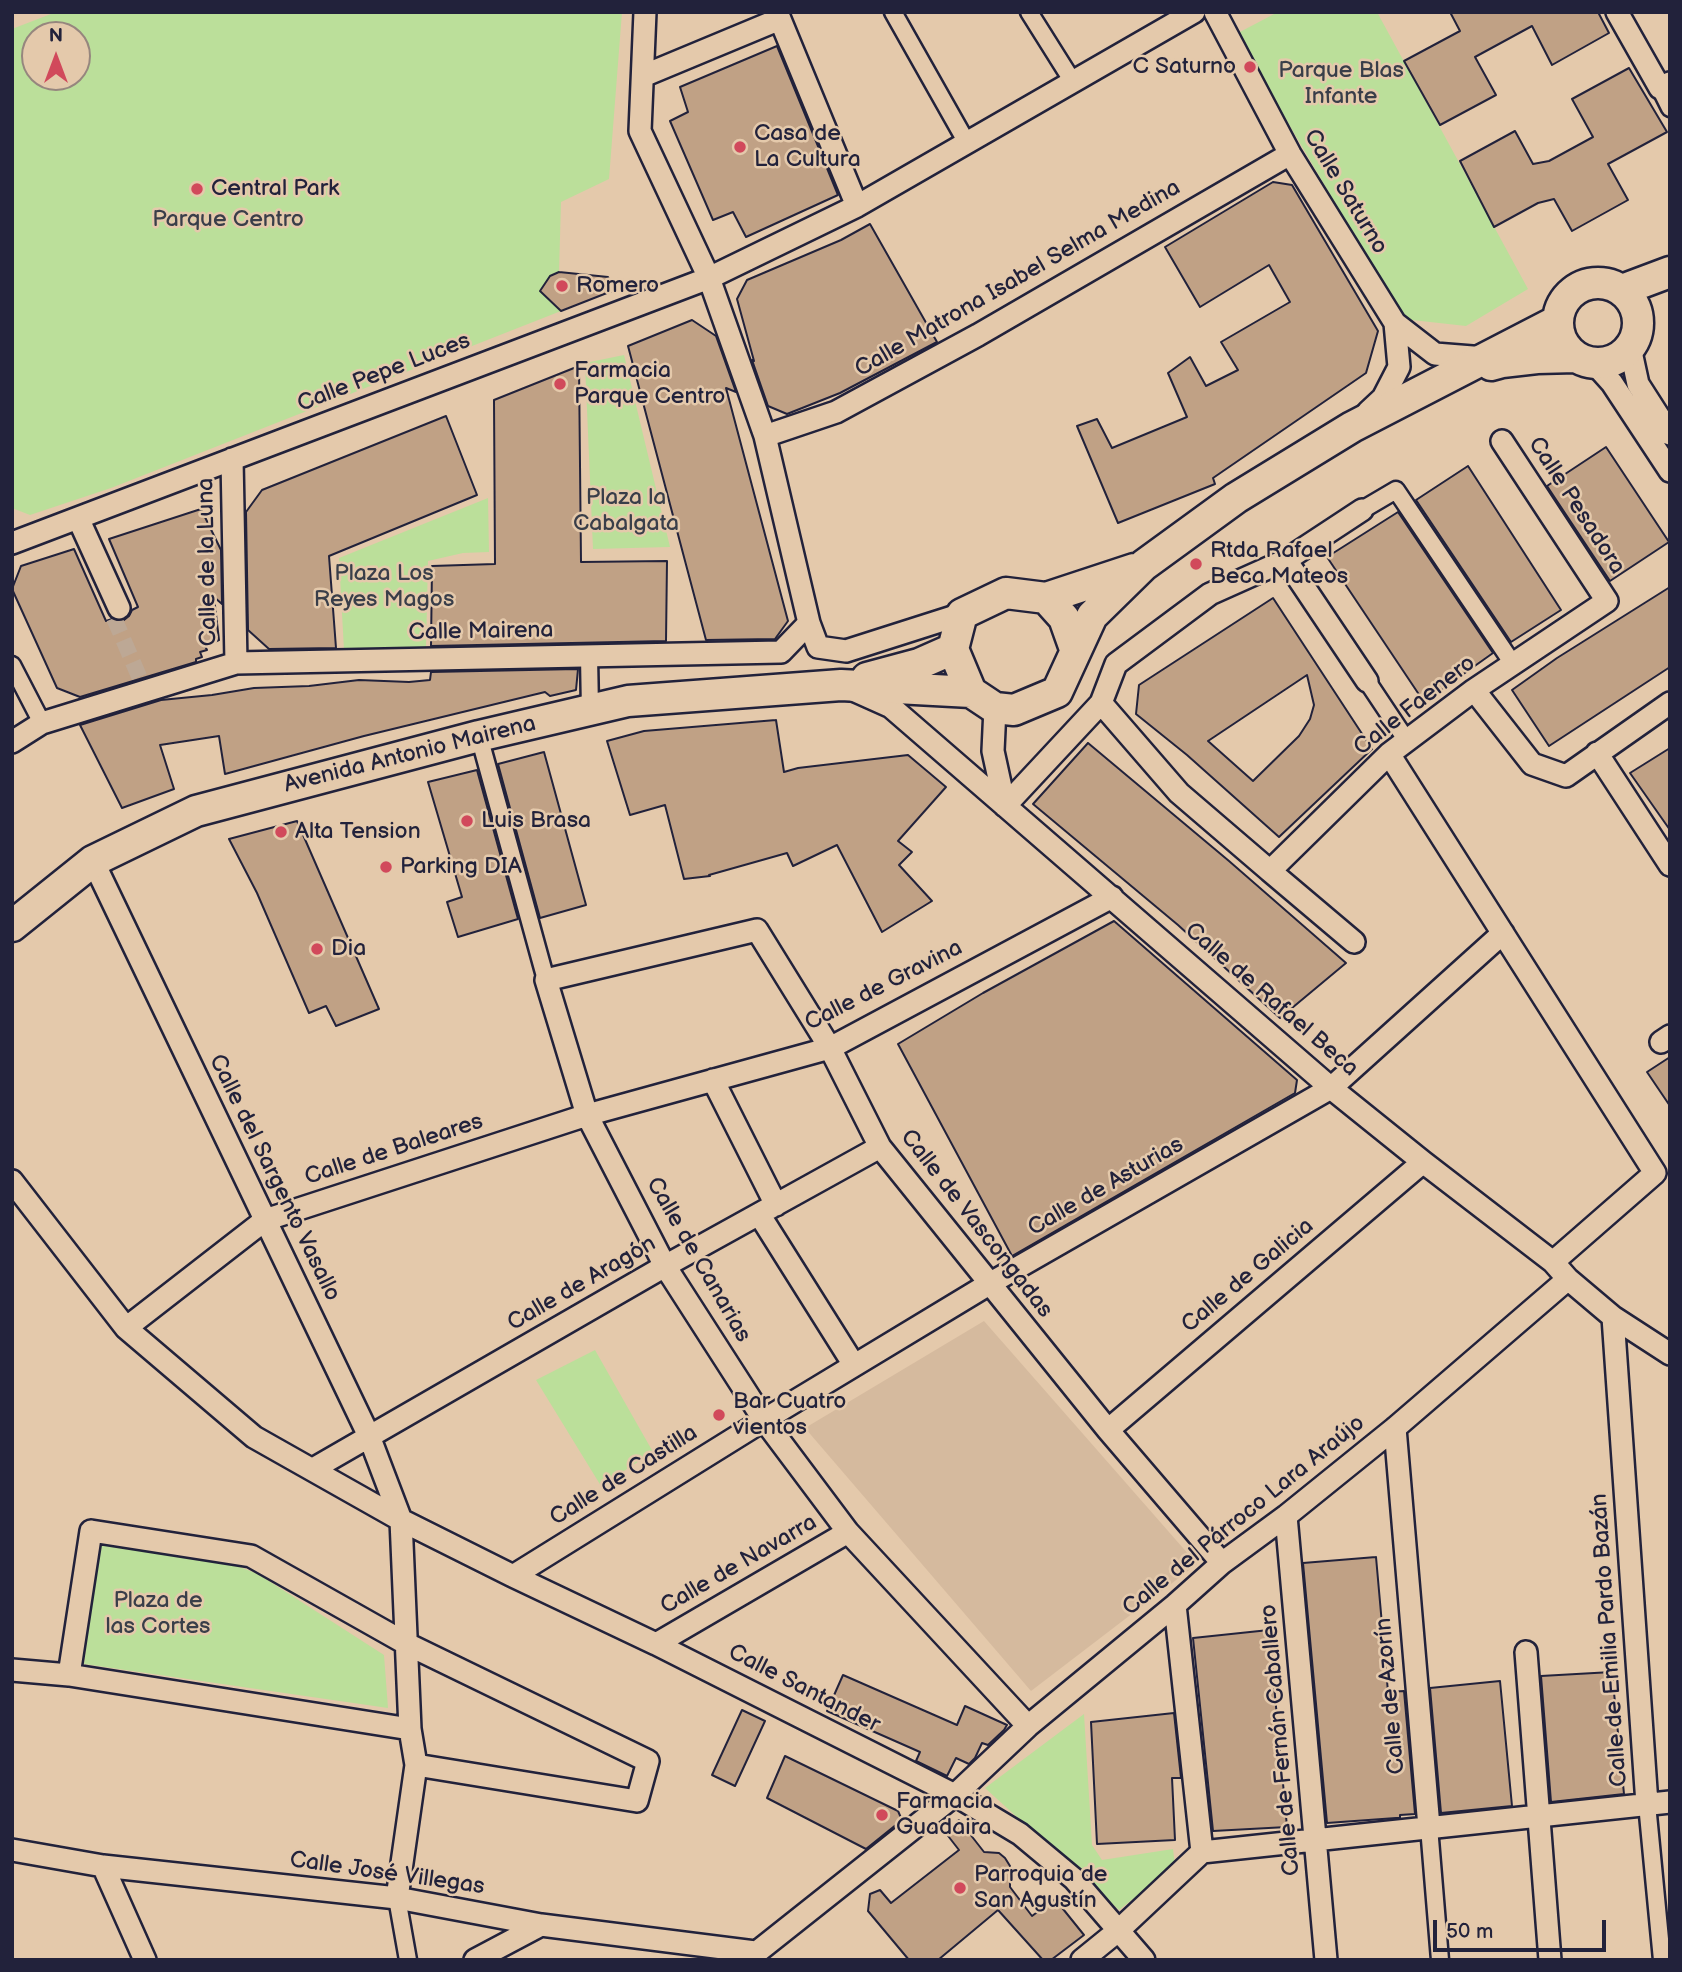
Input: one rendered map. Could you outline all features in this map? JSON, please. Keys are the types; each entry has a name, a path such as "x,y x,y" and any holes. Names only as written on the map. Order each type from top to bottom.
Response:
{"main road":[{"path":"1622,290 1670,272"},
{"path":"1585,360 1562,341 1557,321 1564,300 1581,286 1602,282 1622,290 1635,306 1635,337"},
{"path":"1438,383 1502,362 1537,358 1614,360 1635,337 1659,300 1670,292"},
{"path":"841,685 983,700 1014,710 1057,692 1075,649 1093,616 1144,565 1236,498 1352,427 1557,321"},
{"path":"983,700 953,649 962,614 1006,593 1046,598 1144,565"},
{"path":"1046,598 1064,618 1075,649"},
{"path":"841,685 919,664 953,649"},
{"name":"Avenida Antonio Mairena","path":"12,926 93,861 196,811 479,736 628,701 841,685"}],"street":[{"path":"645,12 640,131 709,278 765,436 809,623 818,647 846,651 962,614"},
{"path":"892,12 967,143"},
{"path":"1029,12 1073,82"},
{"name":"Calle Pepe Luces","path":"12,543 709,278 857,206 1194,12"},
{"name":"Calle Saturno","path":"1215,12 1290,154 1395,323"},
{"path":"1617,12 1665,85 1670,107"},
{"path":"643,76 779,16 857,206"},
{"name":"Calle Matrona Isabel Selma Medina","path":"765,436 836,412 978,335 1290,154"},
{"path":"1395,323 1435,354 1485,358"},
{"path":"1352,427 1384,398 1399,366 1395,323"},
{"path":"1635,337 1637,384 1670,434"},
{"path":"1585,360 1612,383 1670,471"},
{"name":"Calle Pesadora","path":"1502,441 1607,601"},
{"name":"Calle de la Luna","path":"232,460 236,663"},
{"path":"1005,806 1101,703 1116,664 1210,594 1286,560 1396,489 1513,664"},
{"path":"78,518 117,613"},
{"path":"1286,560 1406,741"},
{"name":"Calle Faenero","path":"1270,871 1389,754 1474,690 1607,601"},
{"name":"Calle Mairena","path":"12,741 41,723 143,686 236,663 780,652 809,623"},
{"path":"589,656 590,710"},
{"path":"12,664 41,723"},
{"name":"Calle de Rafael Beca","path":"841,685 891,707 1331,1088 1553,1262 1568,1279 1613,1317 1670,1354"},
{"path":"1474,690 1532,764 1566,776 1670,703"},
{"path":"983,700 1005,806"},
{"path":"1101,703 1179,793 1354,942"},
{"name":"Calle de Canarias","path":"479,736 546,980 587,1115 665,1266 764,1420 848,1532 1028,1726"},
{"path":"1597,753 1670,864"},
{"path":"1389,754 1655,1173 1553,1262"},
{"name":"Calle del Sargento Vasallo","path":"93,861 369,1436 401,1520 410,1729 416,1765 397,1898"},
{"name":"Calle de Gravina","path":"587,1115 830,1048 1112,897"},
{"name":"Calle de Vascongadas","path":"546,980 757,930 830,1048 880,1147 1108,1430 1222,1563"},
{"name":"Calle de Asturias","path":"764,1420 989,1284 1331,1088 1503,933"},
{"path":"712,1080 768,1210 855,1365"},
{"name":"Calle de Baleares","path":"126,1328 265,1220 587,1115"},
{"name":"Calle de Aragón","path":"313,1469 665,1266 880,1147"},
{"name":"Calle de Galicia","path":"1108,1430 1423,1162"},
{"name":"Calle Santander","path":"12,1181 126,1328 254,1437 401,1520 656,1644 956,1795 1020,1833 1074,1879 1144,1960"},
{"name":"Calle del Párroco Lara Araújo","path":"749,1958 956,1795 1028,1726 1222,1563 1286,1516 1395,1428 1568,1279"},
{"name":"Calle de Emilia Pardo Bazán","path":"1613,1317 1647,1804 1662,1960"},
{"name":"Calle de Castilla","path":"513,1576 764,1420"},
{"name":"Calle de Azorín","path":"1395,1428 1440,1960"},
{"name":"Calle de Fernán Caballero","path":"1286,1516 1326,1960"},
{"path":"69,1675 91,1531 251,1556 407,1644 648,1761 637,1801 416,1765"},
{"name":"Calle de Navarra","path":"656,1644 848,1532"},
{"path":"1175,1605 1202,1852"},
{"path":"1526,1651 1550,1960"},
{"path":"12,1670 69,1675 410,1729"},
{"path":"1082,1960 1119,1930 1202,1852 1670,1802"},
{"name":"Calle José Villegas","path":"12,1850 103,1866 397,1898 541,1925 749,1958"},
{"path":"103,1866 145,1960"},
{"path":"397,1898 408,1960"},
{"path":"475,1960 541,1925"}],"shaded area":[{"path":"984,1321 1197,1564 1031,1691 805,1428"}],"green space":[{"name":"Parque Centro","path":"56,12 622,12 609,179 561,202 559,272 550,276 540,291 561,311 111,488 30,515 12,508 12,29 21,26 21,91 91,91 91,21 33,21"},
{"name":"Parque Blas Infante","path":"1278,12 1377,12 1528,289 1466,326 1403,319 1236,34"},
{"name":"Plaza la Cabalgata","path":"624,355 670,547 593,549 585,363"},
{"name":"Plaza Los Reyes Magos","path":"488,498 489,552 463,553 428,561 426,647 344,650 339,558"},
{"path":"595,1350 653,1452 601,1486 536,1380"},
{"name":"Plaza de las Cortes","path":"100,1544 235,1565 258,1574 384,1655 388,1708 84,1664"},
{"path":"1084,1714 1092,1845 1102,1860 1173,1849 1175,1866 1119,1910 985,1788"}],"building":[{"path":"1450,12 1598,12 1609,33 1552,65 1532,26 1475,57 1496,95 1440,125 1404,61 1460,31"},
{"name":"Casa de La Cultura","path":"777,46 838,195 746,237 733,212 713,220 670,121 688,112 680,87"},
{"path":"1629,68 1667,132 1608,164 1628,200 1572,231 1554,199 1538,203 1494,227 1460,161 1515,131 1533,164 1549,161 1593,137 1572,99"},
{"path":"1273,182 1292,185 1378,331 1366,373 1213,478 1215,484 1118,523 1077,426 1097,419 1112,448 1187,417 1168,373 1190,357 1206,386 1238,370 1221,342 1290,302 1269,265 1200,307 1165,247"},
{"path":"870,224 937,342 840,393 787,414 768,406 752,360 754,361 737,299 747,280 841,240"},
{"path":"559,272 608,277 612,291 561,311 540,291 550,276"},
{"path":"692,320 716,336 736,392 726,388 788,621 775,639 706,640 628,346"},
{"path":"579,366 581,562 667,561 666,641 431,646 432,566 495,564 494,400"},
{"path":"446,416 477,495 329,556 336,648 269,649 248,630 246,512 262,490"},
{"path":"1606,447 1669,542 1610,581 1547,486"},
{"path":"1468,466 1561,610 1511,642 1416,500"},
{"path":"201,509 221,550 222,604 214,597 219,640 205,646 207,650 200,652 202,657 196,659 196,662 80,697 57,688 12,589 21,566 74,549 106,621 124,620 138,607 109,539"},
{"path":"1398,512 1493,653 1424,702 1327,557"},
{"path":"1670,587 1670,667 1549,746 1512,690 1557,658"},
{"path":"1273,598 1372,749 1279,837 1187,755 1136,714 1139,685","holes":["1307,675 1314,705 1310,719 1299,736 1253,781 1208,741"]},
{"path":"578,669 576,690 550,696 545,692 364,736 225,774 219,736 160,745 174,789 122,808 80,725 161,700 254,688 309,686 359,680 409,682 430,680 431,672"},
{"path":"776,720 784,772 908,755 946,787 898,841 912,852 899,865 932,901 882,932 837,845 793,866 787,853 710,876 684,879 665,805 630,815 607,741 644,731"},
{"path":"1088,743 1346,963 1280,1018 1178,925 1033,804"},
{"path":"1670,748 1670,830 1630,773"},
{"path":"544,752 586,905 540,918 498,764"},
{"path":"477,770 518,919 458,937 447,902 462,897 428,782"},
{"name":"Dia","path":"297,821 379,1009 336,1026 326,1006 309,1013 257,893 229,839"},
{"path":"1114,921 1297,1080 1295,1093 1012,1256 898,1044 983,993"},
{"path":"1670,1057 1670,1106 1647,1072"},
{"path":"1376,1557 1388,1692 1404,1691 1415,1814 1400,1815 1400,1818 1327,1823 1303,1563"},
{"path":"1269,1630 1287,1827 1213,1831 1193,1638"},
{"path":"1612,1672 1624,1794 1551,1802 1541,1676"},
{"path":"843,1675 957,1725 965,1706 1007,1725 988,1745 982,1743 969,1764 956,1758 947,1776 916,1761 920,1752 827,1711"},
{"path":"1500,1681 1512,1806 1441,1813 1430,1688"},
{"path":"742,1710 765,1721 735,1786 712,1775"},
{"path":"1174,1713 1181,1778 1172,1778 1175,1840 1097,1844 1091,1722"},
{"path":"785,1756 898,1811 902,1820 866,1849 767,1798"},
{"name":"Parroquia de San Agustín","path":"959,1820 984,1852 999,1853 1005,1858 1010,1866 1010,1887 1032,1916 1055,1899 1084,1935 1051,1960 1043,1960 998,1910 938,1960 909,1960 868,1911 870,1894 880,1890 891,1903 959,1850 945,1832"}],"tunnel":[{"path":"114,618 141,681"}],"place":[{"name":"C Saturno","path":"1250,67"},
{"name":"Casa de La Cultura","path":"740,147"},
{"name":"Central Park","path":"197,189"},
{"name":"Romero","path":"562,286"},
{"name":"Farmacia Parque Centro","path":"560,384"},
{"name":"Rtda Rafael Beca Mateos","path":"1196,564"},
{"name":"Luis Brasa","path":"467,821"},
{"name":"Alta Tension","path":"281,832"},
{"name":"Parking DIA","path":"386,867"},
{"name":"Dia","path":"317,949"},
{"name":"Bar Cuatro vientos","path":"719,1415"},
{"name":"Farmacia Guadaira","path":"882,1815"},
{"name":"Parroquia de San Agustín","path":"960,1888"}]}
